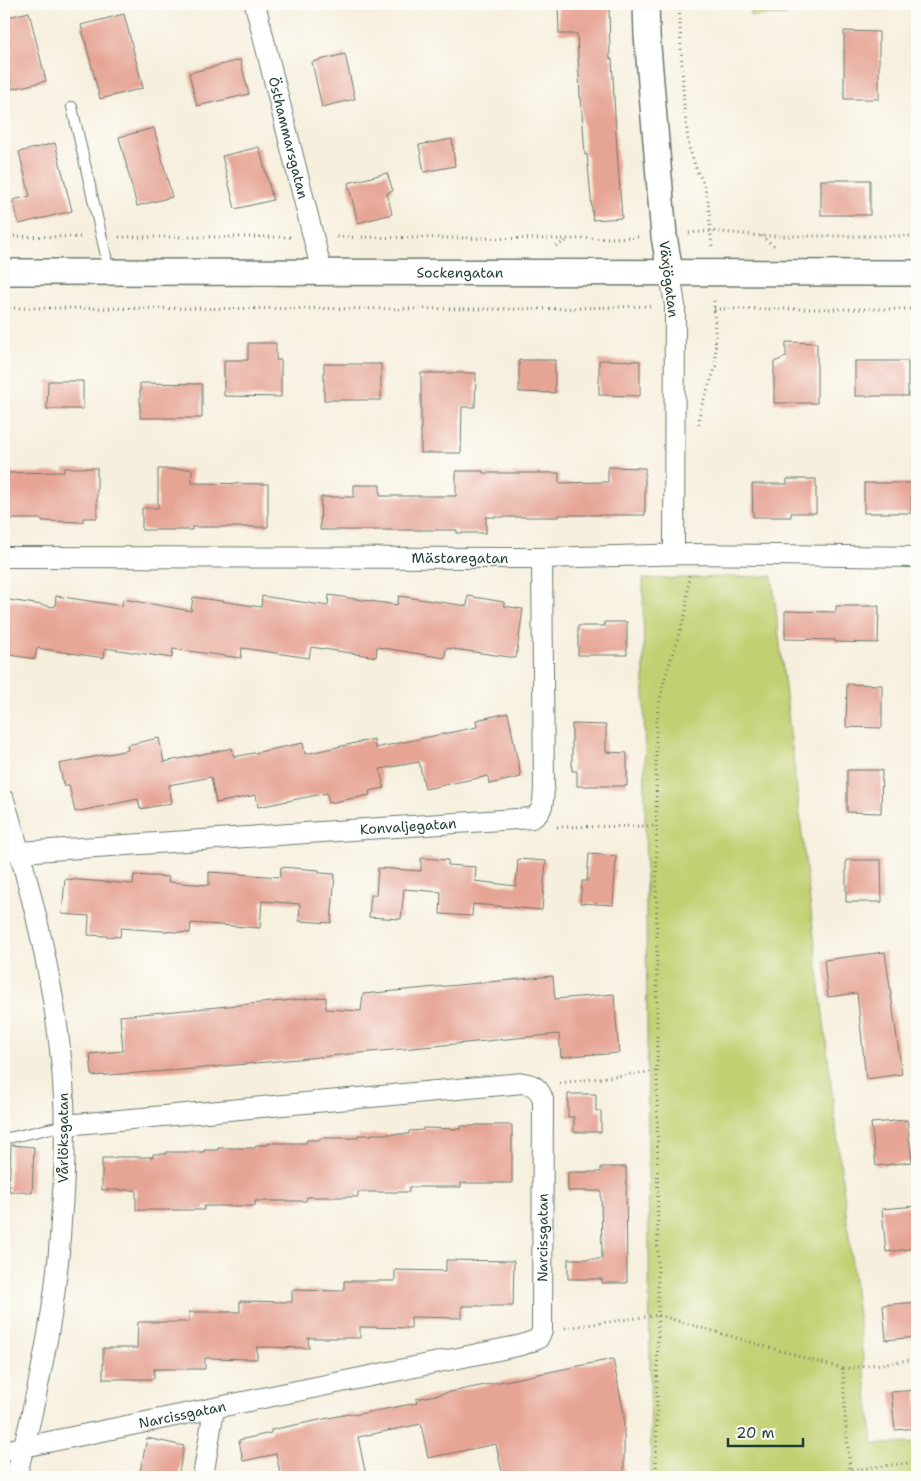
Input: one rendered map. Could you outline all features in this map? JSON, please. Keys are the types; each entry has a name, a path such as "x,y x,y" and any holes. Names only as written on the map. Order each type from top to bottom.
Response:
{"street":[{"name":"Östhammarsgatan","path":"255,4 322,272"},
{"name":"Växjögatan","path":"646,4 664,236 675,306 682,554"},
{"name":"Sockengatan","path":"4,272 917,273"},
{"name":"Mästaregatan","path":"4,557 542,558 682,554 917,557"},
{"path":"538,815 542,809 544,788 542,558"},
{"name":"Vårlöksgatan","path":"4,800 12,855 42,944 57,1027 63,1081 65,1125 58,1269 39,1378 16,1477"},
{"name":"Konvaljegatan","path":"12,855 518,820 538,815"},
{"path":"65,1125 523,1083 535,1086"},
{"name":"Narcissgatan","path":"4,1451 522,1345 538,1339 542,1331 543,1100 535,1086"},
{"path":"203,1477 214,1409"}],"lane":[{"path":"72,107 102,237 107,272"},
{"path":"4,1139 65,1125"}],"path":[{"path":"679,4 684,106 689,148 708,199 712,231 716,366 700,410 699,429"},
{"path":"4,236 571,239"},
{"path":"762,236 917,236"},
{"path":"4,308 537,309 653,306"},
{"path":"714,309 917,309"},
{"path":"656,1477 658,1315 656,732 658,708 664,681 686,612 689,589 682,554"},
{"path":"538,815 554,827 655,826"},
{"path":"535,1086 656,1071"},
{"path":"542,1331 658,1315 843,1369 917,1359"},
{"path":"843,1369 850,1470 853,1477"},
{"path":"833,1477 850,1470 917,1462"}],"green space":[{"path":"751,4 786,4 786,15 751,16"},
{"path":"772,576 873,1444 917,1443 917,1477 651,1477 643,579"}],"building":[{"path":"558,4 609,4 610,59 612,59 622,218 593,220 580,98 577,34 559,34"},
{"path":"29,12 46,81 12,89 4,55 4,18"},
{"path":"124,14 143,88 100,99 81,25"},
{"path":"844,31 879,32 879,99 844,99"},
{"path":"345,54 355,99 322,107 312,62"},
{"path":"240,60 249,94 197,106 189,73"},
{"path":"154,128 172,197 137,206 119,137"},
{"path":"452,139 455,166 424,172 419,145"},
{"path":"55,143 72,211 19,224 13,200 30,196 19,152"},
{"path":"259,147 273,200 235,209 222,156"},
{"path":"387,173 393,191 387,193 392,214 358,223 348,183"},
{"path":"821,180 870,180 870,215 821,215"},
{"path":"786,342 817,343 817,403 774,403 774,362 786,357"},
{"path":"248,343 276,343 276,360 281,360 281,397 224,396 224,360 248,360"},
{"path":"519,360 555,360 555,393 519,392"},
{"path":"599,360 640,361 640,396 599,395"},
{"path":"855,361 908,361 908,396 855,396"},
{"path":"324,364 381,364 381,400 324,400"},
{"path":"421,373 476,373 475,407 462,407 461,453 421,453"},
{"path":"48,381 83,381 83,409 47,409"},
{"path":"140,383 202,384 202,418 140,418"},
{"path":"608,467 645,468 645,515 486,517 486,533 457,533 457,530 320,530 321,497 354,497 354,485 380,485 380,496 456,496 456,471 559,473 559,483 608,482"},
{"path":"64,468 97,468 97,518 83,518 83,522 4,519 4,473 64,472"},
{"path":"158,469 192,469 192,483 268,484 268,527 192,527 192,530 142,530 142,508 158,508"},
{"path":"787,479 816,479 816,513 791,513 791,517 753,517 752,484 787,484"},
{"path":"864,483 911,483 911,513 864,513"},
{"path":"329,595 397,605 399,596 467,606 468,596 504,602 504,606 523,609 516,658 446,648 445,658 377,647 376,657 311,647 309,658 242,648 241,658 173,649 172,658 105,648 104,658 37,648 35,659 4,654 9,600 55,607 56,596 122,606 123,599 191,611 193,597 261,607 262,596 328,606"},
{"path":"836,606 879,606 878,643 785,639 785,611 836,612"},
{"path":"604,622 627,622 627,655 578,655 578,626 605,626"},
{"path":"847,684 882,685 882,728 846,727"},
{"path":"508,713 521,777 489,784 488,776 425,789 419,762 380,769 384,788 369,791 370,795 329,803 327,793 258,807 256,795 216,803 211,777 169,785 172,803 140,809 138,799 75,812 69,785 64,787 59,764 128,750 127,745 159,738 164,762 232,748 234,757 303,743 305,754 374,739 375,748 477,727 476,720"},
{"path":"572,724 606,725 606,752 627,753 627,786 577,786 577,771 572,771"},
{"path":"847,770 882,770 881,813 847,812"},
{"path":"589,854 616,856 613,905 580,903 582,881 587,881"},
{"path":"421,858 448,860 448,865 476,867 475,881 516,886 518,859 546,861 542,910 473,904 472,916 440,914 441,892 404,889 401,919 369,917 371,895 376,895 378,868 421,871"},
{"path":"846,860 881,860 882,902 846,902"},
{"path":"281,867 319,870 319,873 335,874 331,923 299,921 300,904 262,901 260,928 191,923 190,933 121,928 120,937 88,935 89,916 62,914 65,879 133,884 134,875 169,877 168,882 209,885 209,872 280,877"},
{"path":"885,952 902,1074 866,1079 857,993 828,997 824,960"},
{"path":"553,976 555,999 614,994 619,1053 561,1057 559,1034 183,1070 92,1076 90,1054 123,1051 120,1016 326,997 326,1009 361,1011 363,994"},
{"path":"568,1094 596,1094 596,1111 601,1111 601,1132 574,1132 574,1117 568,1117"},
{"path":"907,1120 912,1162 876,1166 871,1123"},
{"path":"512,1125 512,1183 461,1183 461,1187 409,1187 409,1192 358,1192 358,1197 307,1197 306,1201 255,1201 255,1206 204,1206 204,1210 136,1210 136,1190 102,1190 102,1158 153,1157 153,1154 166,1154 166,1152 204,1152 204,1150 218,1150 218,1148 255,1148 256,1145 268,1145 269,1143 306,1143 307,1140 320,1140 320,1138 358,1138 358,1135 371,1134 409,1134 409,1131 423,1130 423,1128 461,1129 461,1126"},
{"path":"11,1145 34,1147 32,1193 9,1191"},
{"path":"601,1167 626,1167 627,1283 602,1283 602,1279 568,1279 568,1259 602,1259 601,1191 568,1191 568,1172 601,1172"},
{"path":"917,1206 917,1248 886,1252 882,1209"},
{"path":"446,1260 514,1261 513,1306 462,1306 462,1318 411,1317 411,1328 360,1327 360,1338 308,1338 309,1348 257,1347 257,1359 205,1358 205,1369 154,1369 154,1379 103,1379 103,1348 137,1348 138,1322 189,1322 189,1312 240,1312 240,1301 292,1302 292,1290 344,1291 344,1281 395,1281 395,1270 446,1271"},
{"path":"917,1302 917,1337 886,1340 883,1305"},
{"path":"613,1359 624,1414 624,1477 503,1477 496,1444 428,1458 421,1424 358,1437 365,1471 337,1477 281,1477 276,1454 243,1461 239,1440 271,1433 271,1430 353,1413 354,1415 417,1403 416,1399"},
{"path":"917,1390 917,1428 895,1430 891,1392"},
{"path":"147,1438 184,1446 178,1477 139,1477"}]}
